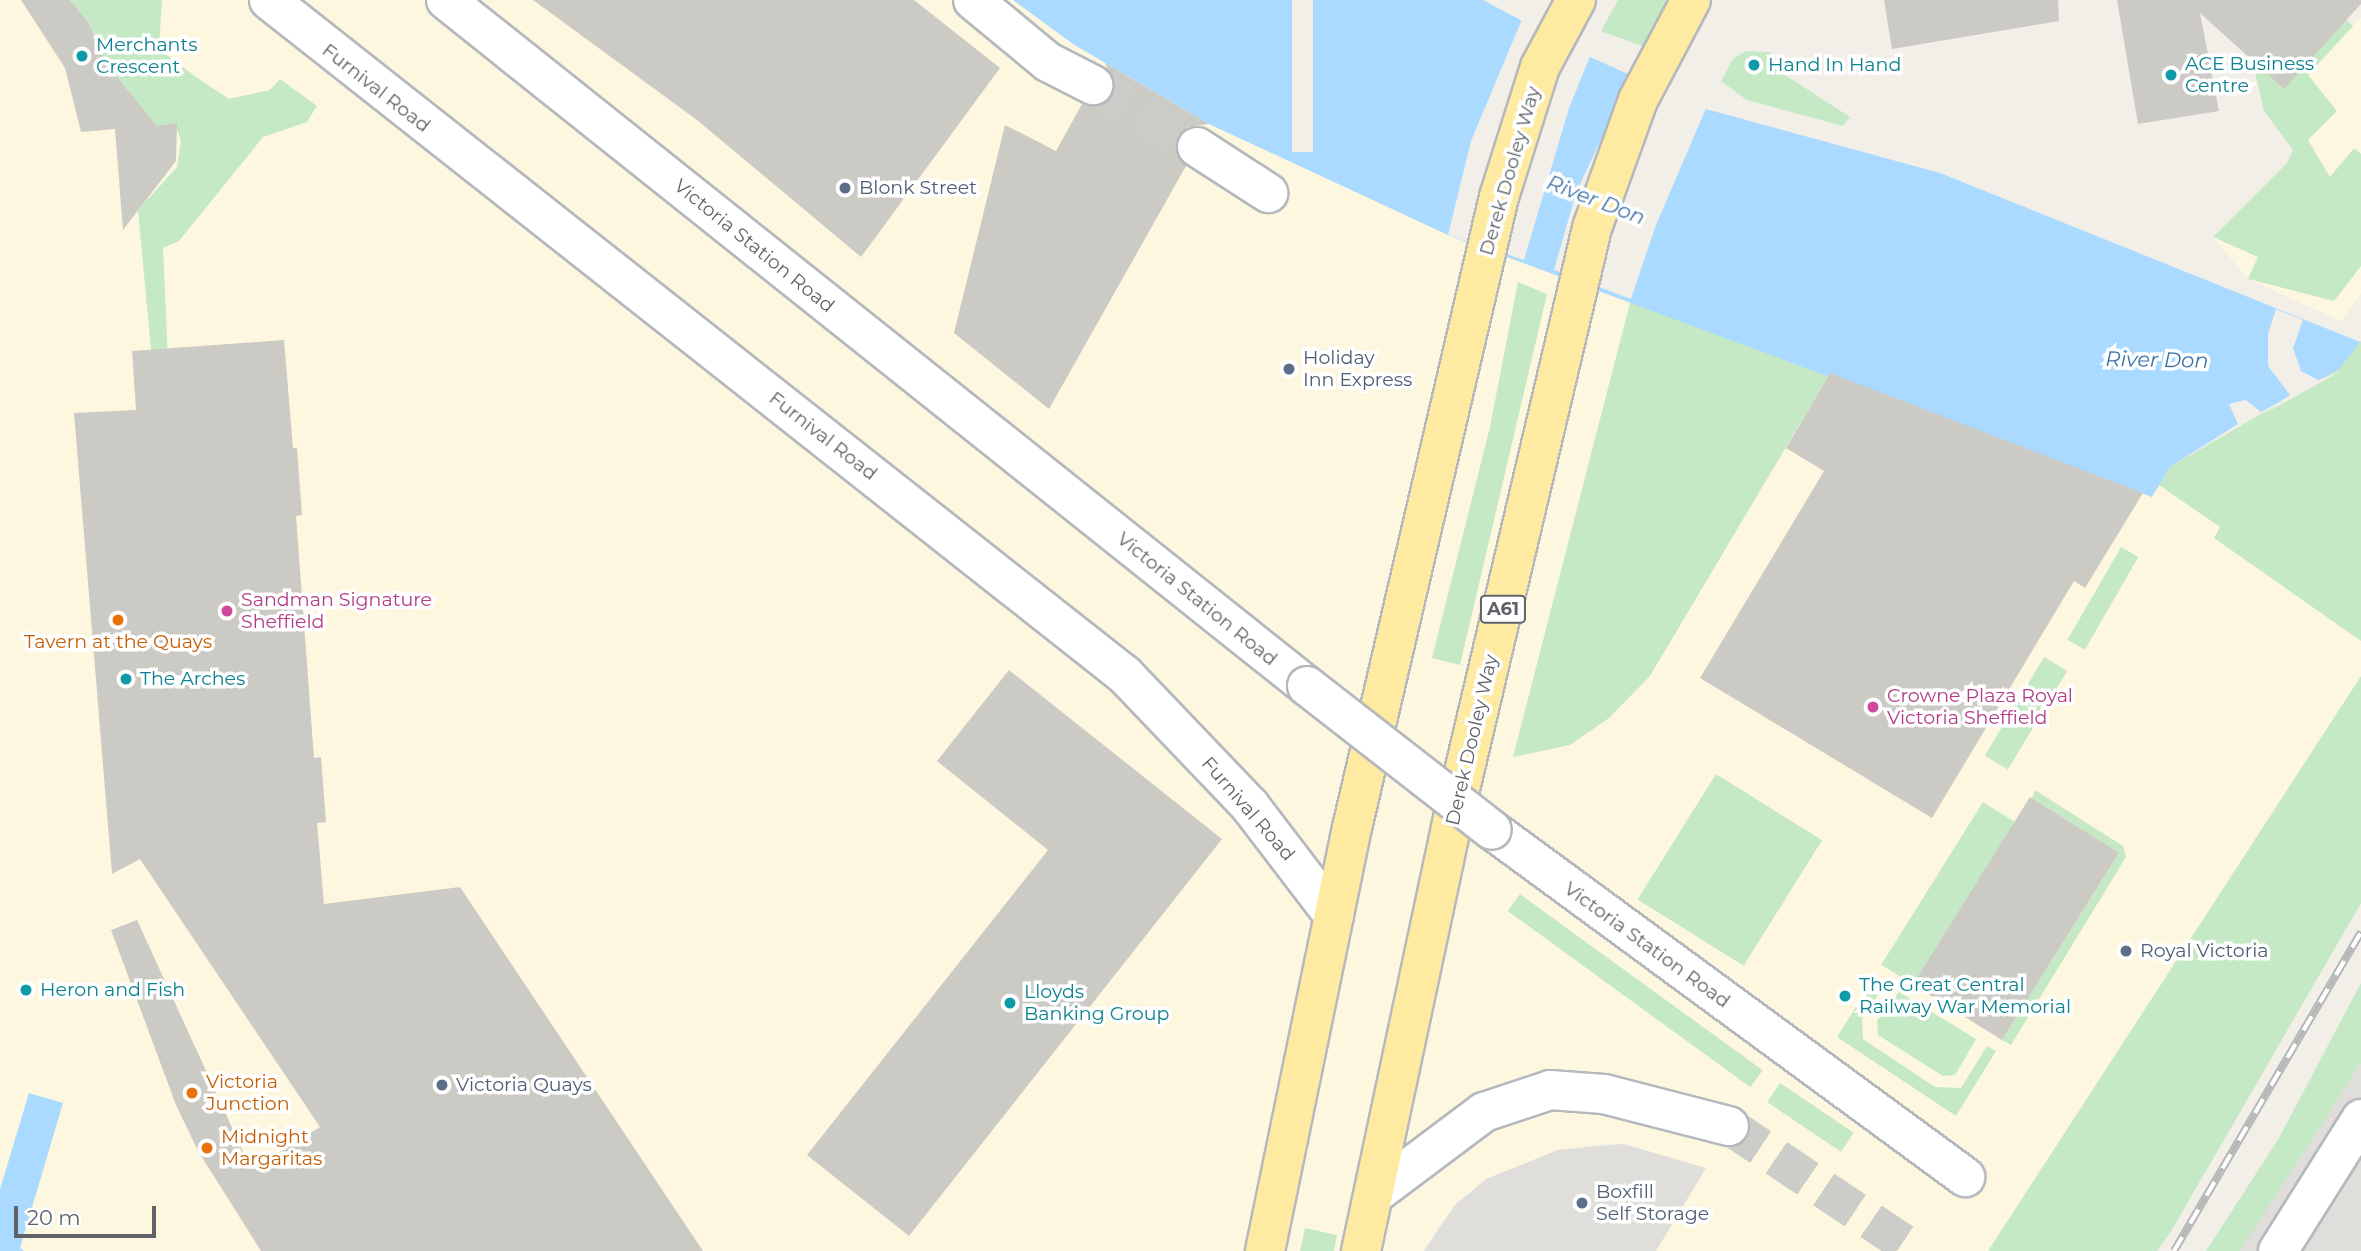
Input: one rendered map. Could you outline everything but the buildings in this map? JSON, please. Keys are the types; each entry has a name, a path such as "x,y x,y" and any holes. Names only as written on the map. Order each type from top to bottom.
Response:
{"highway":[{"name":"Derek Dooley Way","path":"1258,1248 1482,269 1529,99 1576,0"},
{"name":"Derek Dooley Way","path":"1361,1251 1376,1193 1433,912 1572,306 1608,177 1664,44 1691,0"}],"street":[{"name":"Furnival Road","path":"269,0 1125,675 1250,806 1334,916"},
{"name":"Victoria Station Road","path":"446,0 1307,687 1492,831 1965,1177"},
{"path":"973,0 1048,62 1093,85"},
{"path":"1197,147 1268,193"},
{"path":"1376,1193 1484,1112 1550,1090 1604,1094 1729,1126"},
{"path":"2278,1251 2361,1119"}],"shaded area":[{"path":"0,0 1013,0 1073,44 1209,124 1448,235 2152,497 2159,485 2361,623 2361,713 2007,1251 1656,1251 1662,1240 1624,1144 1602,1144 1558,1150 1486,1179 1442,1222 1424,1251 0,1251"},
{"path":"2361,17 2361,294 2341,321 2248,279 2213,237 2287,163 2293,150 2264,111"},
{"path":"2361,1063 2361,1251 2240,1251 2268,1205"},
{"name":"Boxfill Self Storage","path":"1624,1144 1706,1168 1656,1251 1424,1251 1455,1205 1486,1179 1558,1150"}],"green space":[{"path":"70,0 162,0 159,49 196,77 229,99 270,90 280,79 317,106 307,122 263,137 179,241 163,248 168,359 152,360 138,210 177,167 181,141 176,127 157,126 110,68 88,22"},
{"path":"1618,0 1673,0 1645,47 1601,31"},
{"path":"2325,0 2353,26 2308,75 2337,111 2308,140 2330,177 2354,148 2361,154 2361,266 2334,301 2248,279 2258,257 2213,237 2287,163 2293,150 2264,111 2252,60"},
{"path":"1746,51 1771,52 1771,66 1850,117 1843,126 1747,100 1721,81 1733,59"},
{"path":"1518,282 1547,294 1460,665 1432,658 1490,427"},
{"path":"1631,299 1830,373 1650,676 1609,718 1570,745 1513,757"},
{"path":"2361,341 2361,641 2214,538 2220,527 2159,485 2170,467 2297,393"},
{"path":"2121,547 2138,557 2085,650 2068,640"},
{"path":"2044,657 2067,671 2008,769 1985,756"},
{"path":"2361,676 2361,903 2170,1233 2157,1251 1988,1251"},
{"path":"1716,774 1822,840 1744,966 1638,900"},
{"path":"2035,790 2123,846 2126,857 2011,1045 2002,1040 2119,853 2032,798"},
{"path":"1983,802 2015,822 1913,985 1881,965"},
{"path":"1520,894 1763,1070 1750,1087 1508,911"},
{"path":"1874,978 1885,985 1862,1018 1863,1039 1935,1087 1961,1088 1987,1046 1996,1051 1956,1116 1837,1037"},
{"path":"2361,983 2361,1063 2240,1251 2206,1251 2279,1138"},
{"path":"1899,992 1976,1039 1955,1075 1943,1076 1878,1035 1877,1021"},
{"path":"1780,1083 1854,1133 1841,1152 1767,1102"},
{"path":"1305,1228 1337,1235 1334,1251 1300,1251"}],"water":[{"name":"River Don","path":"1013,0 1483,0 1590,57 1706,109 1940,173 2360,342 2339,369 2261,412 2246,400 2229,404 2238,424 2170,467 2152,497 1448,235 1209,124 1073,44"},
{"path":"29,1093 63,1103 20,1248 24,1251 0,1251 0,1189"}],"pier":[{"path":"1292,0 1313,0 1313,152 1292,152"},
{"path":"1523,17 1591,54 1569,108 1524,260 1448,235 1471,141"},
{"path":"1632,73 1707,106 1656,225 1631,299 1554,270 1576,193"},
{"path":"2276,309 2303,320 2293,348 2301,371 2318,380 2341,371 2264,414 2290,395 2268,366 2268,334"}],"tunnel":[{"path":"1093,85 1197,147"},
{"path":"1729,1126 1916,1251"}],"railway":[{"path":"2174,1251 2361,932"}],"place":[{"name":"Merchants Crescent","path":"82,56"},
{"name":"Hand In Hand","path":"1754,65"},
{"name":"ACE Business Centre","path":"2171,75"},
{"name":"Blonk Street","path":"845,188"},
{"name":"Holiday Inn Express","path":"1289,369"},
{"name":"Sandman Signature Sheffield","path":"227,611"},
{"name":"Tavern at the Quays","path":"118,620"},
{"name":"The Arches","path":"126,679"},
{"name":"Crowne Plaza Royal Victoria Sheffield","path":"1873,707"},
{"name":"Royal Victoria","path":"2126,951"},
{"name":"Heron and Fish","path":"26,990"},
{"name":"The Great Central Railway War Memorial","path":"1845,996"},
{"name":"Lloyds Banking Group","path":"1010,1003"},
{"name":"Victoria Quays","path":"442,1085"},
{"name":"Victoria Junction","path":"192,1093"},
{"name":"Midnight Margaritas","path":"207,1148"},
{"name":"Boxfill Self Storage","path":"1582,1203"}]}
